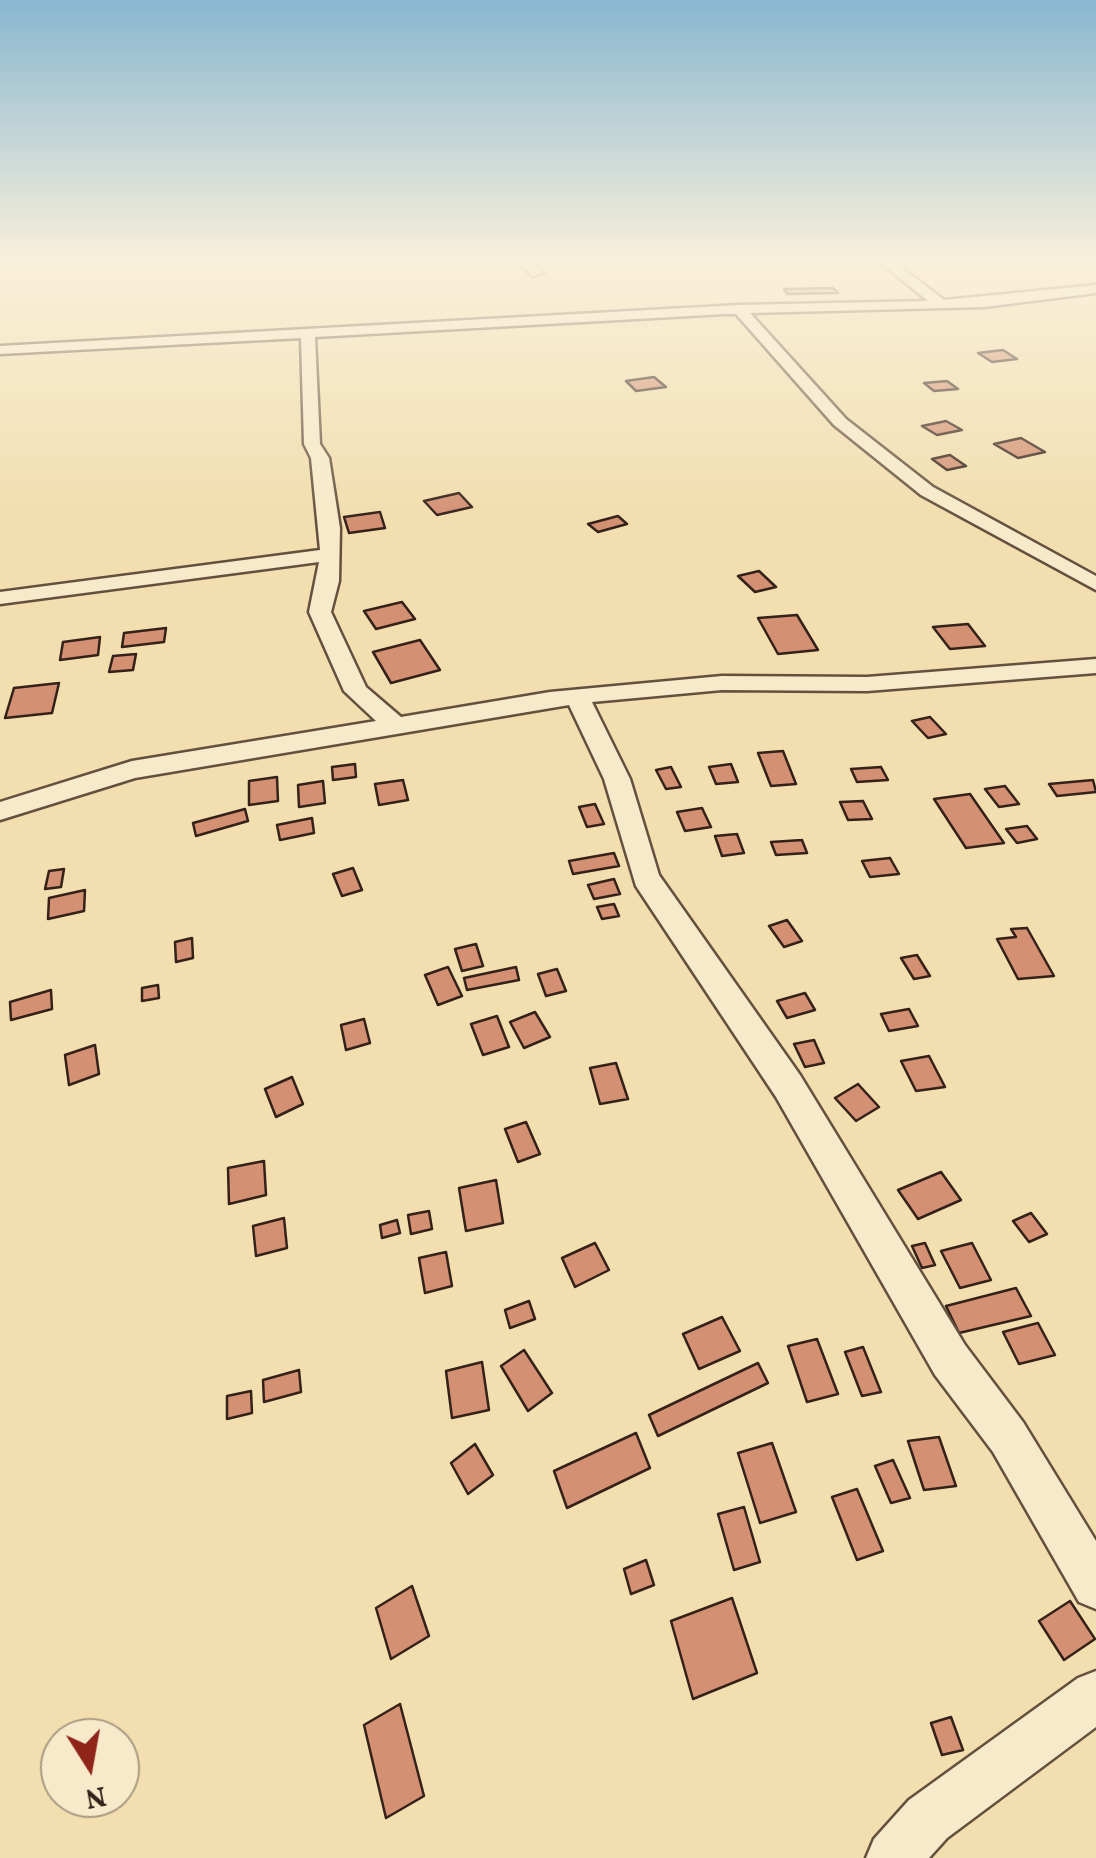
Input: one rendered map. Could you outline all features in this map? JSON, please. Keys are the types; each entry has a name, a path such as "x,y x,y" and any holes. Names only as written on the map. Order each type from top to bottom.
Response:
{"street":[{"path":"309,349 312,444 320,458 330,555 329,581 320,612 356,691 397,726"},
{"path":"774,349 840,422 927,491 1096,584"},
{"path":"0,598 330,555"},
{"path":"0,811 132,770 578,696 722,683 867,684 1096,666"},
{"path":"578,696 617,778 646,878 788,1086 950,1360 1008,1437 1096,1585"},
{"path":"893,1858 928,1819 1096,1696"}],"building":[{"path":"1003,350 1017,359 992,362 978,353"},
{"path":"654,377 666,387 636,391 626,381"},
{"path":"947,381 958,389 934,391 924,383"},
{"path":"946,421 962,430 937,435 922,426"},
{"path":"1021,438 1045,452 1018,458 994,444"},
{"path":"950,455 966,466 947,470 932,459"},
{"path":"459,493 472,507 437,515 424,501"},
{"path":"380,512 385,528 349,533 344,517"},
{"path":"618,516 627,524 598,532 588,524"},
{"path":"759,571 776,587 755,592 738,576"},
{"path":"402,602 415,619 376,629 364,611"},
{"path":"797,615 818,650 778,654 758,618"},
{"path":"968,624 985,646 950,649 933,627"},
{"path":"166,628 164,642 122,647 124,633"},
{"path":"100,637 98,655 60,660 63,642"},
{"path":"420,640 440,670 391,683 373,652"},
{"path":"136,654 133,670 109,672 113,656"},
{"path":"59,683 52,713 5,718 14,688"},
{"path":"930,717 946,734 928,738 912,721"},
{"path":"783,751 796,784 771,786 758,753"},
{"path":"355,764 356,777 333,780 332,767"},
{"path":"731,764 738,782 716,784 709,767"},
{"path":"671,767 681,787 666,789 656,770"},
{"path":"881,767 888,780 857,782 851,769"},
{"path":"277,777 278,801 249,805 249,781"},
{"path":"403,780 408,800 379,805 375,784"},
{"path":"1093,780 1096,792 1057,796 1049,784"},
{"path":"323,781 325,803 299,807 298,785"},
{"path":"1005,786 1019,804 999,807 985,789"},
{"path":"970,794 1004,843 966,848 934,799"},
{"path":"863,801 872,819 848,820 840,802"},
{"path":"595,804 604,824 587,827 579,807"},
{"path":"702,808 711,827 685,831 677,812"},
{"path":"245,809 248,821 196,836 193,823"},
{"path":"312,818 314,833 280,840 277,825"},
{"path":"1027,826 1037,839 1017,843 1006,829"},
{"path":"737,834 744,853 722,856 715,836"},
{"path":"802,840 807,853 776,855 771,842"},
{"path":"614,853 619,866 573,874 569,861"},
{"path":"890,858 899,874 870,877 862,861"},
{"path":"353,868 362,890 342,896 333,874"},
{"path":"64,869 61,887 45,889 49,871"},
{"path":"614,879 620,894 594,899 588,885"},
{"path":"85,890 84,911 48,919 49,898"},
{"path":"614,904 619,916 602,919 597,907"},
{"path":"787,920 802,941 784,947 769,926"},
{"path":"1027,928 1054,976 1018,979 997,939 1016,937 1011,929"},
{"path":"192,938 193,958 176,962 175,942"},
{"path":"476,944 483,966 462,971 455,949"},
{"path":"917,955 930,976 914,979 901,958"},
{"path":"448,967 462,996 438,1005 425,975"},
{"path":"516,967 519,980 467,990 464,978"},
{"path":"557,969 566,991 546,996 538,974"},
{"path":"158,985 159,998 142,1001 142,988"},
{"path":"51,990 52,1009 11,1020 10,1002"},
{"path":"805,993 815,1010 787,1018 777,1001"},
{"path":"909,1009 918,1026 889,1031 881,1014"},
{"path":"535,1012 550,1037 524,1048 510,1022"},
{"path":"497,1016 509,1047 483,1055 471,1024"},
{"path":"364,1019 370,1043 346,1050 341,1025"},
{"path":"814,1040 824,1063 805,1067 794,1044"},
{"path":"95,1045 99,1074 69,1085 65,1055"},
{"path":"929,1056 945,1087 916,1091 901,1061"},
{"path":"616,1063 628,1099 600,1104 590,1068"},
{"path":"292,1077 303,1104 276,1117 265,1089"},
{"path":"858,1084 879,1107 856,1121 835,1098"},
{"path":"526,1122 540,1154 518,1162 505,1129"},
{"path":"264,1161 266,1195 229,1204 228,1168"},
{"path":"941,1172 961,1200 918,1219 898,1190"},
{"path":"496,1180 503,1223 466,1231 459,1188"},
{"path":"429,1211 432,1229 411,1234 408,1215"},
{"path":"1031,1213 1047,1234 1029,1242 1013,1221"},
{"path":"284,1218 287,1248 256,1256 253,1226"},
{"path":"397,1220 400,1233 382,1238 380,1225"},
{"path":"595,1243 609,1270 575,1287 562,1258"},
{"path":"925,1243 935,1265 922,1268 912,1246"},
{"path":"972,1243 991,1280 960,1288 941,1251"},
{"path":"446,1252 452,1286 425,1293 419,1258"},
{"path":"1016,1288 1031,1316 959,1333 946,1306"},
{"path":"529,1301 535,1319 510,1328 505,1310"},
{"path":"722,1317 740,1351 699,1369 683,1334"},
{"path":"1038,1323 1055,1355 1019,1364 1003,1332"},
{"path":"817,1339 838,1394 807,1402 788,1346"},
{"path":"863,1347 881,1392 862,1396 845,1352"},
{"path":"524,1350 552,1393 528,1411 501,1366"},
{"path":"482,1362 489,1410 452,1418 446,1371"},
{"path":"758,1363 768,1383 658,1436 649,1415"},
{"path":"299,1370 301,1392 264,1402 263,1380"},
{"path":"251,1391 252,1413 227,1419 227,1396"},
{"path":"636,1433 650,1468 567,1508 554,1471"},
{"path":"939,1437 956,1486 924,1490 908,1441"},
{"path":"772,1443 796,1512 760,1523 738,1453"},
{"path":"475,1444 493,1475 468,1494 451,1463"},
{"path":"893,1460 910,1498 891,1503 875,1466"},
{"path":"857,1489 883,1551 857,1560 832,1497"},
{"path":"744,1507 760,1562 734,1570 718,1514"},
{"path":"646,1560 654,1585 631,1594 624,1569"},
{"path":"412,1586 429,1636 391,1659 376,1608"},
{"path":"732,1598 757,1673 693,1699 671,1621"},
{"path":"1070,1601 1095,1639 1064,1660 1039,1621"},
{"path":"400,1704 424,1796 386,1818 364,1725"},
{"path":"951,1717 963,1750 942,1755 931,1723"}]}
